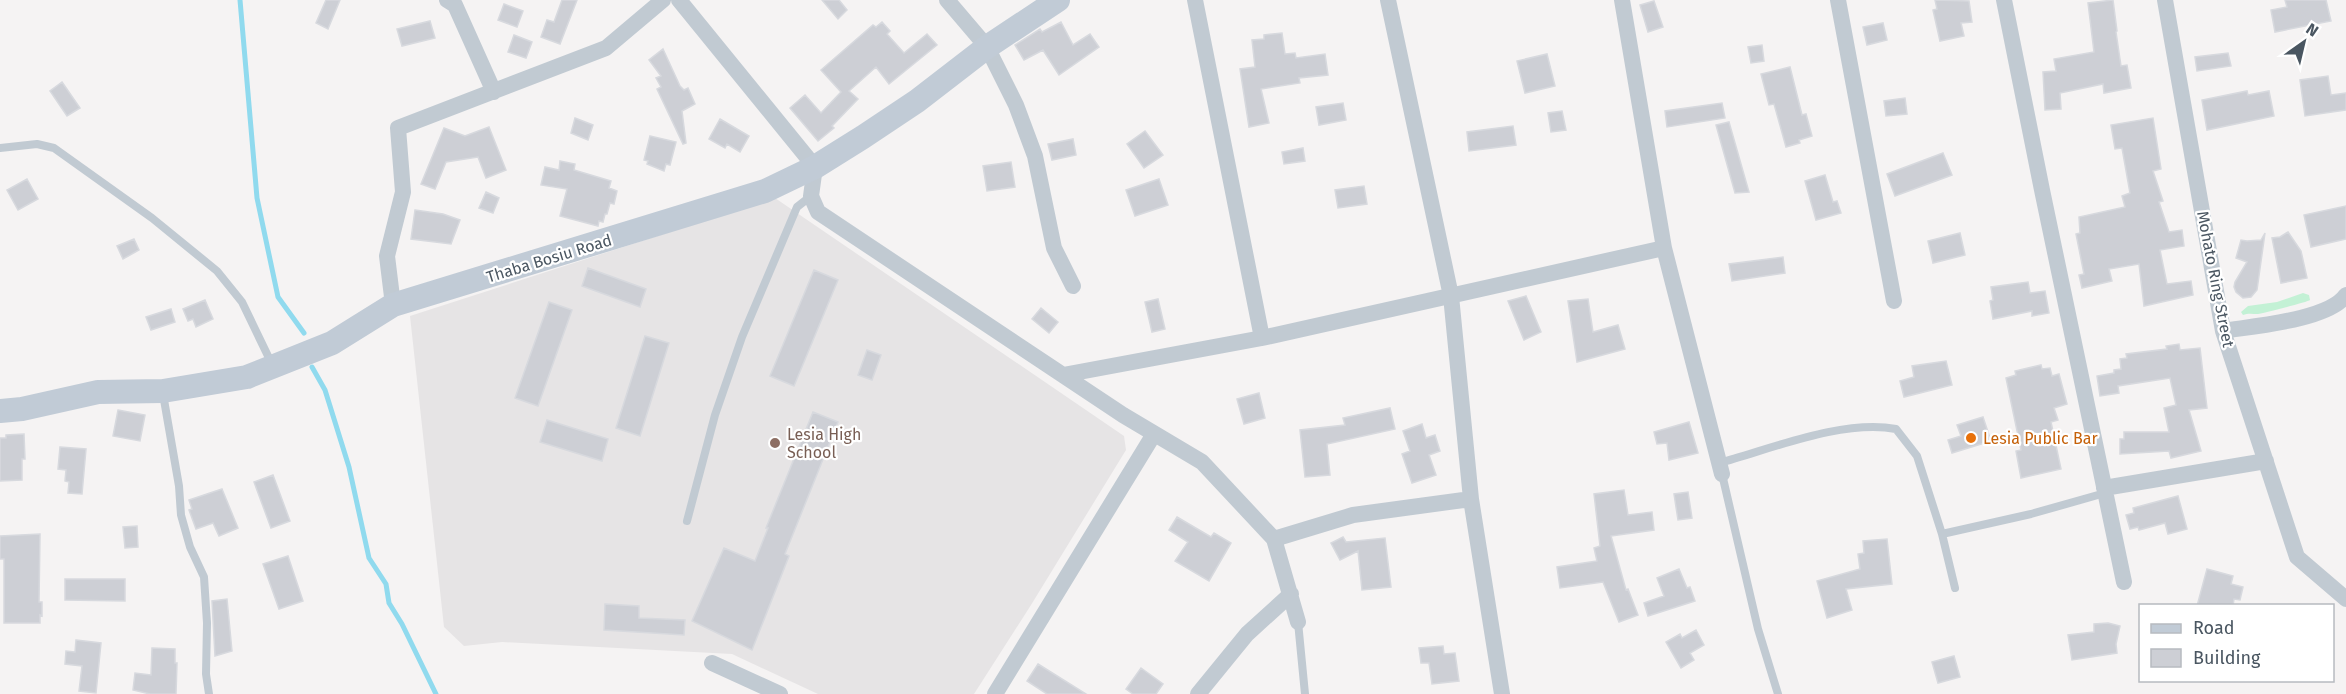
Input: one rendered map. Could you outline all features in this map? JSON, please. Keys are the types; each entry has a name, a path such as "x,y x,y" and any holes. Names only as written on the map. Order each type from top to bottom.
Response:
{"street":[{"path":"447,0 454,5 494,92"},
{"path":"393,305 387,256 403,192 398,128 606,48 663,0"},
{"path":"679,0 814,167 810,196 818,212 1062,375 1202,462 1274,539 1298,622"},
{"path":"947,0 987,47 1016,105 1035,156 1054,248 1073,286"},
{"name":"Thaba Bosiu Road","path":"0,411 22,409 98,392 163,391 247,377 332,343 393,305 765,191 814,167 917,100 987,47 1058,0"},
{"path":"1195,0 1262,338"},
{"path":"1388,0 1451,296 1471,499 1502,694"},
{"path":"1622,0 1664,248 1720,469"},
{"path":"1838,0 1894,301"},
{"path":"2004,0 2124,582"},
{"name":"Mohato Ring Street","path":"2165,0 2223,330 2297,557 2346,599"},
{"path":"1062,375 1262,338 1664,248"},
{"path":"2223,330 2312,316 2342,300 2346,295"},
{"path":"995,694 1154,434"},
{"path":"2104,490 2265,461"},
{"path":"1274,539 1353,515 1471,499"},
{"path":"1198,694 1247,634 1291,594"},
{"path":"712,663 780,694"}],"lane":[{"path":"0,148 37,144 54,148 152,218 217,270 242,302 268,356 277,366"},
{"path":"687,521 716,415 742,337 797,207 810,196"},
{"path":"163,391 179,486 181,515 190,547 204,577 207,623 206,674 209,694"},
{"path":"1778,694 1758,629 1720,469 1834,431 1877,426 1896,429 1917,456 1942,534 1955,588"},
{"path":"1942,534 2031,514 2104,490"},
{"path":"1298,622 1305,694"}],"shaded area":[{"name":"Lesia High School","path":"775,198 1124,436 1126,450 974,694 818,694 732,654 502,642 464,646 444,627 410,316"}],"green space":[{"path":"2303,293 2309,295 2310,300 2258,314 2243,315 2241,312 2248,306 2277,302"}],"building":[{"path":"326,0 340,0 328,29 316,23"},
{"path":"562,0 577,0 560,44 541,37 547,20 554,22"},
{"path":"822,0 839,0 847,10 838,19"},
{"path":"1935,0 1969,1 1972,22 1961,23 1964,36 1940,41 1933,10 1937,9"},
{"path":"2113,0 2121,66 2127,65 2131,88 2104,93 2103,84 2060,93 2061,109 2045,110 2043,72 2056,71 2054,59 2094,52 2088,3"},
{"path":"2285,0 2326,0 2331,21 2275,32 2271,10 2287,7"},
{"path":"1654,1 1663,27 1648,32 1640,5"},
{"path":"504,4 523,11 517,27 498,20"},
{"path":"430,21 435,38 402,46 397,29"},
{"path":"882,22 890,31 887,34 904,53 927,34 937,45 889,84 876,67 849,91 858,99 832,126 834,128 818,141 790,108 805,95 821,113 841,92 821,70 873,25 876,27"},
{"path":"1061,22 1073,45 1090,34 1099,47 1059,75 1043,50 1024,60 1015,45 1040,29 1042,32"},
{"path":"1883,23 1887,40 1867,45 1863,27"},
{"path":"1282,33 1285,54 1295,53 1296,58 1325,54 1328,75 1299,78 1300,83 1261,89 1269,123 1249,127 1240,69 1255,67 1252,40 1264,39 1264,35"},
{"path":"514,35 532,42 526,58 508,52"},
{"path":"1762,45 1764,61 1751,63 1748,47"},
{"path":"663,49 680,86 684,90 688,88 695,104 682,111 686,143 683,144 657,89 661,87 656,78 661,76 649,60"},
{"path":"2228,53 2231,66 2197,71 2195,57"},
{"path":"1547,54 1555,86 1525,93 1517,61"},
{"path":"1790,67 1802,115 1806,114 1812,136 1786,147 1774,104 1769,105 1761,74"},
{"path":"2328,76 2331,95 2346,93 2346,110 2305,116 2300,80"},
{"path":"62,82 80,108 67,116 50,91"},
{"path":"2247,91 2248,95 2269,91 2274,116 2207,130 2202,100"},
{"path":"1905,98 1907,114 1886,116 1884,101"},
{"path":"1343,103 1346,120 1319,125 1316,107"},
{"path":"1722,103 1725,118 1667,127 1665,111"},
{"path":"1562,111 1566,130 1551,132 1548,113"},
{"path":"575,118 593,125 588,140 571,133"},
{"path":"2153,118 2161,169 2153,171 2163,201 2159,202 2169,232 2182,230 2184,246 2160,250 2167,284 2191,281 2193,295 2144,306 2139,264 2109,269 2112,281 2082,288 2079,275 2084,274 2076,234 2080,233 2079,217 2125,207 2122,196 2130,193 2122,148 2115,149 2111,125"},
{"path":"720,119 749,136 740,152 727,144 725,148 709,139"},
{"path":"1729,122 1749,192 1735,193 1716,125"},
{"path":"1513,126 1516,145 1469,151 1467,132"},
{"path":"489,127 506,170 486,178 478,157 446,162 435,189 421,184 444,128 465,136"},
{"path":"1145,131 1163,155 1144,168 1127,144"},
{"path":"650,136 676,142 670,165 666,164 664,171 647,164 648,161 644,160"},
{"path":"1073,139 1076,155 1052,160 1048,144"},
{"path":"1303,148 1305,161 1284,164 1282,152"},
{"path":"1943,153 1952,175 1895,196 1887,174"},
{"path":"560,161 575,164 574,170 611,181 609,188 617,191 614,204 610,203 603,222 599,221 598,226 560,216 567,189 541,185 545,167 559,170"},
{"path":"1011,162 1015,187 987,191 983,166"},
{"path":"1825,175 1833,202 1837,201 1841,213 1816,220 1805,181"},
{"path":"27,179 38,199 18,210 7,190"},
{"path":"1159,179 1168,205 1135,216 1126,190"},
{"path":"1364,186 1367,204 1338,208 1335,190"},
{"path":"486,192 499,198 493,213 479,208"},
{"path":"2346,206 2346,239 2311,247 2304,215"},
{"path":"415,210 443,214 460,220 451,244 411,239"},
{"path":"2288,232 2301,251 2307,278 2281,283 2272,238 2280,237"},
{"path":"1960,233 1965,255 1933,263 1928,241"},
{"path":"2265,233 2257,290 2251,297 2243,298 2234,287 2247,262 2236,258 2241,240 2261,240"},
{"path":"134,239 139,250 123,259 117,246"},
{"path":"1783,257 1785,273 1732,281 1729,264"},
{"path":"588,268 646,289 640,307 582,286"},
{"path":"814,270 838,280 794,386 770,376"},
{"path":"2028,282 2030,293 2045,291 2049,313 2032,316 2032,311 1993,319 1990,301 1993,300 1991,287"},
{"path":"1526,296 1541,332 1524,340 1508,301"},
{"path":"1158,299 1165,329 1152,332 1145,302"},
{"path":"1588,299 1593,332 1618,325 1625,349 1577,362 1568,301"},
{"path":"205,300 213,319 196,327 193,319 188,321 183,309"},
{"path":"549,302 572,310 538,406 515,398"},
{"path":"1041,308 1058,322 1049,333 1032,319"},
{"path":"171,309 175,322 151,330 146,317"},
{"path":"645,336 669,343 640,436 616,428"},
{"path":"2179,344 2180,350 2200,348 2207,408 2189,410 2201,451 2171,458 2169,451 2120,454 2120,439 2124,439 2124,432 2169,432 2164,408 2176,405 2170,378 2118,386 2119,393 2100,396 2097,376 2114,373 2114,370 2121,369 2120,359 2127,358 2126,354 2167,349 2166,346"},
{"path":"867,350 881,355 872,380 858,375"},
{"path":"1946,361 1952,385 1904,397 1900,381 1914,377 1912,366"},
{"path":"2041,365 2042,369 2050,368 2052,376 2059,374 2067,404 2054,408 2058,420 2051,422 2061,469 2021,478 2016,451 2021,450 2006,378 2016,375 2015,371"},
{"path":"1259,393 1265,418 1244,424 1237,399"},
{"path":"1390,408 1395,429 1327,444 1330,475 1305,477 1300,430 1345,425 1343,418"},
{"path":"118,410 145,415 140,441 113,436"},
{"path":"813,412 838,422 785,554 789,556 752,650 692,621 724,548 755,561"},
{"path":"1983,417 1991,441 1952,453 1948,440 1961,436 1957,425"},
{"path":"547,420 608,439 602,461 540,442"},
{"path":"1689,422 1698,453 1669,460 1667,443 1657,444 1654,432"},
{"path":"1422,424 1426,438 1435,435 1440,451 1429,455 1436,475 1412,483 1402,454 1410,451 1403,431"},
{"path":"24,434 25,459 22,459 22,480 0,481 0,438 6,438 6,435"},
{"path":"60,447 86,449 82,494 68,493 69,482 65,481 66,470 58,469"},
{"path":"273,475 290,521 271,528 254,482"},
{"path":"222,489 238,528 219,536 213,523 196,529 189,510 192,509 189,500"},
{"path":"1624,490 1628,515 1652,512 1654,530 1611,536 1626,590 1628,589 1638,615 1619,622 1603,582 1560,588 1557,567 1597,561 1594,548 1600,546 1594,494"},
{"path":"1688,492 1692,518 1678,520 1674,494"},
{"path":"2178,496 2187,529 2168,534 2165,523 2139,530 2138,527 2130,529 2126,515 2134,513 2133,508"},
{"path":"1177,517 1211,537 1214,533 1231,543 1209,581 1175,561 1188,542 1169,530"},
{"path":"137,526 138,547 125,548 123,527"},
{"path":"40,534 39,602 42,602 42,616 40,615 40,623 4,623 4,559 0,559 0,536"},
{"path":"1343,537 1346,542 1385,538 1391,587 1362,590 1358,551 1340,560 1331,543"},
{"path":"1887,539 1892,584 1846,589 1852,610 1827,618 1817,581 1860,569 1858,554 1864,553 1863,541"},
{"path":"288,556 303,601 279,609 263,564"},
{"path":"1679,569 1695,601 1648,616 1644,603 1664,596 1657,578"},
{"path":"2207,569 2233,576 2231,584 2243,587 2240,600 2234,599 2233,604 2198,604"},
{"path":"65,579 125,579 125,601 65,600"},
{"path":"227,599 232,651 215,656 212,601"},
{"path":"605,604 639,606 639,618 685,620 684,635 604,630"},
{"path":"2108,623 2120,626 2116,644 2117,653 2072,660 2068,635 2094,632 2094,624"},
{"path":"1696,630 1704,645 1690,653 1694,660 1681,668 1666,642 1680,634 1682,638"},
{"path":"76,640 101,643 96,693 79,691 82,666 65,664 66,651 75,652"},
{"path":"1443,646 1444,654 1455,653 1459,681 1432,684 1429,663 1421,663 1419,648"},
{"path":"152,648 175,649 176,694 150,694 133,690 135,673 151,675"},
{"path":"1954,656 1960,677 1938,683 1932,662"},
{"path":"1038,664 1086,694 1047,694 1027,681"},
{"path":"1141,668 1163,684 1156,694 1133,694 1126,689"}],"waterway":[{"path":"240,0 257,198 278,297 304,333"},
{"path":"312,367 325,390 349,467 369,558 386,584 389,603 402,624 436,694"}],"place":[{"name":"Lesia Public Bar","path":"1971,438"},
{"name":"Lesia High School","path":"775,443"}]}
